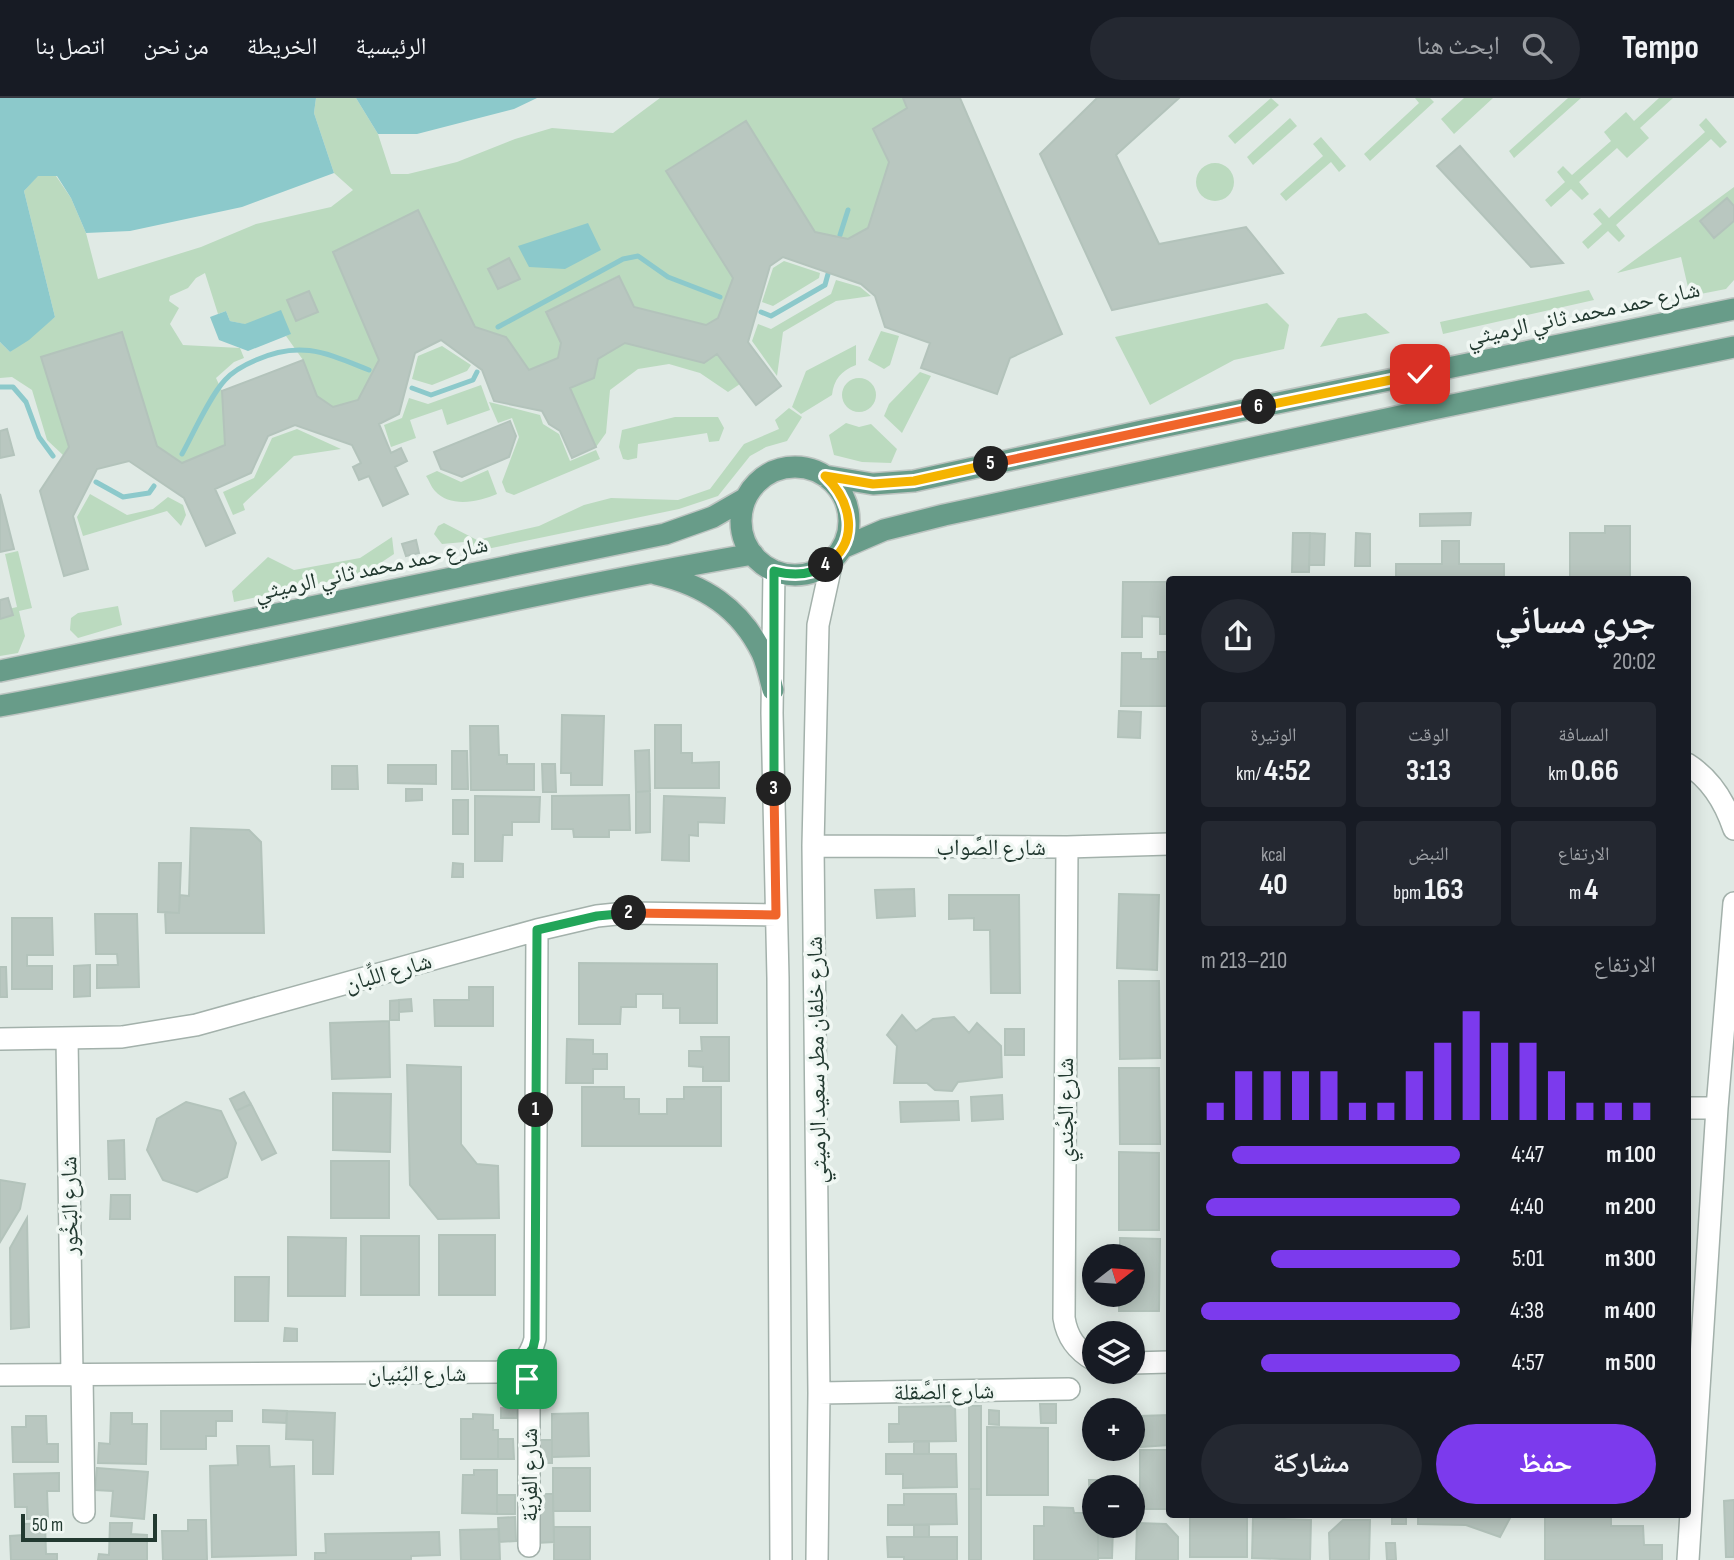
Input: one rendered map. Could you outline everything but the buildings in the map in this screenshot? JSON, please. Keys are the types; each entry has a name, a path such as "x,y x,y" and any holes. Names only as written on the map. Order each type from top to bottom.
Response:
{"main road":[{"name":"شارع حمد محمد ثاني الرميثي","path":"825,476 873,484 914,481 1142,431 1734,309"},
{"path":"837,554 848,533 849,516 841,494 825,476 796,467 780,469 755,485 746,498 742,512 745,542 762,564 774,571 804,575 819,570 837,554 884,530 944,515 1416,412 1734,347"},
{"name":"شارع حمد محمد ثاني الرميثي","path":"0,671 665,534 713,517 746,498"},
{"path":"0,706 135,681 647,572 753,554"},
{"path":"647,572 683,580 716,597 743,623 763,654 773,690"}],"street":[{"name":"شارع خلفان مطر سعيد الرميثي","path":"817,1560 819,1393 813,846 818,625 837,554"},
{"name":"شارع خلفان مطر سعيد الرميثي","path":"774,571 781,1560"},
{"path":"1691,767 1710,783 1726,806 1734,829"},
{"name":"شارع الصَّواب","path":"813,846 1067,847 1166,844"},
{"name":"شارع الجُندي","path":"1067,847 1064,1318 1070,1338 1082,1353"},
{"path":"1691,1459 1694,1358 1734,903"},
{"name":"شارع اللِّبان","path":"0,1039 142,1035 196,1025 537,930 597,916 626,913 776,915"},
{"path":"522,1362 533,1348 535,1339 537,930"},
{"name":"شارع البَخُور","path":"67,1038 83,1511"},
{"path":"1691,1108 1717,1108"},
{"name":"شارع البُنيان","path":"0,1375 498,1372 522,1362"},
{"name":"شارع الفِرْيَة","path":"522,1362 528,1387 529,1546"},
{"path":"1145,1363 1166,1362"},
{"name":"شارع الصَّقلة","path":"819,1393 1069,1389"},
{"path":"1688,1560 1689,1518"}],"green space":[{"path":"316,98 356,98 378,134 391,174 408,174 457,162 515,139 552,128 613,133 660,98 903,98 907,108 873,129 889,162 868,228 848,239 815,232 746,121 667,171 733,278 718,318 706,325 634,307 618,276 546,312 561,343 558,358 529,370 506,337 475,327 418,210 333,252 379,360 358,400 333,407 317,396 303,360 286,336 290,334 230,321 226,311 218,314 205,273 196,278 188,288 170,296 169,301 179,308 170,324 183,345 240,348 244,358 234,362 216,378 222,391 225,445 182,463 157,446 122,332 42,357 69,447 63,455 47,440 32,390 12,377 0,378 0,342 10,352 55,317 24,191 38,175 56,176 71,198 86,233 98,279 201,247 256,224 331,207 353,190 334,173 314,113"},
{"path":"1271,98 1279,105 1235,144 1228,136"},
{"path":"1415,98 1430,98 1434,102 1370,161 1364,154 1419,103"},
{"path":"1464,98 1493,98 1454,134 1441,119"},
{"path":"1568,98 1581,98 1514,158 1509,151"},
{"path":"1659,98 1673,98 1640,128 1649,138 1627,158 1617,148 1579,182 1589,194 1582,200 1571,189 1551,207 1545,200 1565,182 1557,172 1563,166 1572,175 1611,141 1604,132 1626,112 1634,121"},
{"path":"1290,118 1297,126 1253,165 1247,157"},
{"path":"1706,118 1727,142 1720,148 1711,139 1616,225 1625,236 1619,242 1608,231 1588,249 1582,242 1602,224 1593,214 1600,208 1609,218 1705,132 1699,125"},
{"path":"1321,137 1346,166 1339,172 1331,162 1286,201 1280,194 1323,156 1313,144"},
{"path":"1215,163 1229,168 1234,182 1229,196 1215,201 1201,196 1196,182 1201,168"},
{"path":"1734,187 1734,280 1726,289 1690,296 1681,257 1617,273"},
{"path":"784,261 820,273 819,278 773,306 762,302 773,268"},
{"path":"836,280 860,287 871,296 836,301 783,332 777,376 752,341 758,324 771,329 831,294"},
{"path":"1589,290 1594,300 1443,334 1440,322"},
{"path":"1267,303 1289,325 1284,349 1234,360 1150,405 1115,337"},
{"path":"1366,313 1390,333 1320,347 1338,318"},
{"path":"881,331 899,336 890,365 884,369 868,360"},
{"path":"625,343 704,363 717,354 740,384 728,392 700,373 669,364 638,369 610,390 606,433 596,447 570,388 593,378 598,359"},
{"path":"856,345 856,365 839,376 832,395 801,414 792,407 806,371"},
{"path":"442,346 471,365 467,371 432,385 412,379 418,356"},
{"path":"920,372 931,376 902,433 884,416 889,404"},
{"path":"859,378 871,383 876,395 871,407 859,412 847,407 842,395 847,383"},
{"path":"481,385 490,410 447,425 442,409 410,420 416,438 391,447 384,425 402,418 409,398 428,404"},
{"path":"489,402 540,415 543,424 559,434 570,461 596,450 600,459 514,495 506,492 502,482 519,437 512,418 498,423"},
{"path":"789,408 802,417 787,441 766,447 750,456 718,496 679,509 482,550 464,542 442,544 434,534 438,526 444,523 477,540 539,526 584,505 611,498 678,500 710,489 744,444 779,429 775,420"},
{"path":"675,417 718,417 724,428 719,441 709,442 707,433 638,444 637,458 623,459 619,447 622,430"},
{"path":"846,423 859,427 871,424 897,449 891,463 862,462 834,455 829,435"},
{"path":"297,429 341,449 294,456 243,504 245,510 233,515 223,492 254,478 272,438"},
{"path":"488,470 497,494 465,502 448,500 441,496 426,476 437,471 461,482"},
{"path":"90,494 127,515 153,509 168,497 183,505 186,515 181,526 167,511 83,536 77,517"},
{"path":"392,537 394,554 364,574 234,602 232,591 268,557 294,570 360,558"},
{"path":"18,551 32,608 19,611 25,636 18,653 0,656 0,611 17,607 5,554"},
{"path":"118,606 122,625 78,638 70,630 71,618 78,613"}],"water":[{"path":"0,98 316,98 314,113 334,173 242,207 130,231 86,233 71,198 57,176 38,176 24,191 55,317 29,340 10,352 0,342"},
{"path":"356,98 537,98 514,109 417,134 378,134"},
{"path":"588,223 601,250 565,269 529,267 518,246"},
{"path":"281,310 291,334 248,351 219,340 210,317 226,311 230,321 245,324"}],"waterway":[{"path":"840,235 848,210"},
{"path":"498,327 623,259 638,256 668,277 720,297"},
{"path":"761,312 771,316 825,285 828,274"},
{"path":"182,454 219,387 232,373 252,362 272,354 300,350 340,358 369,370"},
{"path":"412,388 431,395 473,380 477,372"},
{"path":"0,387 13,387 26,402 39,437 53,456"},
{"path":"96,482 123,497 149,493 154,486"}],"route":[{"path":"527,1379 522,1362 533,1348 535,1339 537,930 597,916 626,913 776,915 772,713 774,571 804,575 819,570 832,561 842,548 848,533 849,516 837,487 825,476 873,484 914,481 1420,374"}]}
